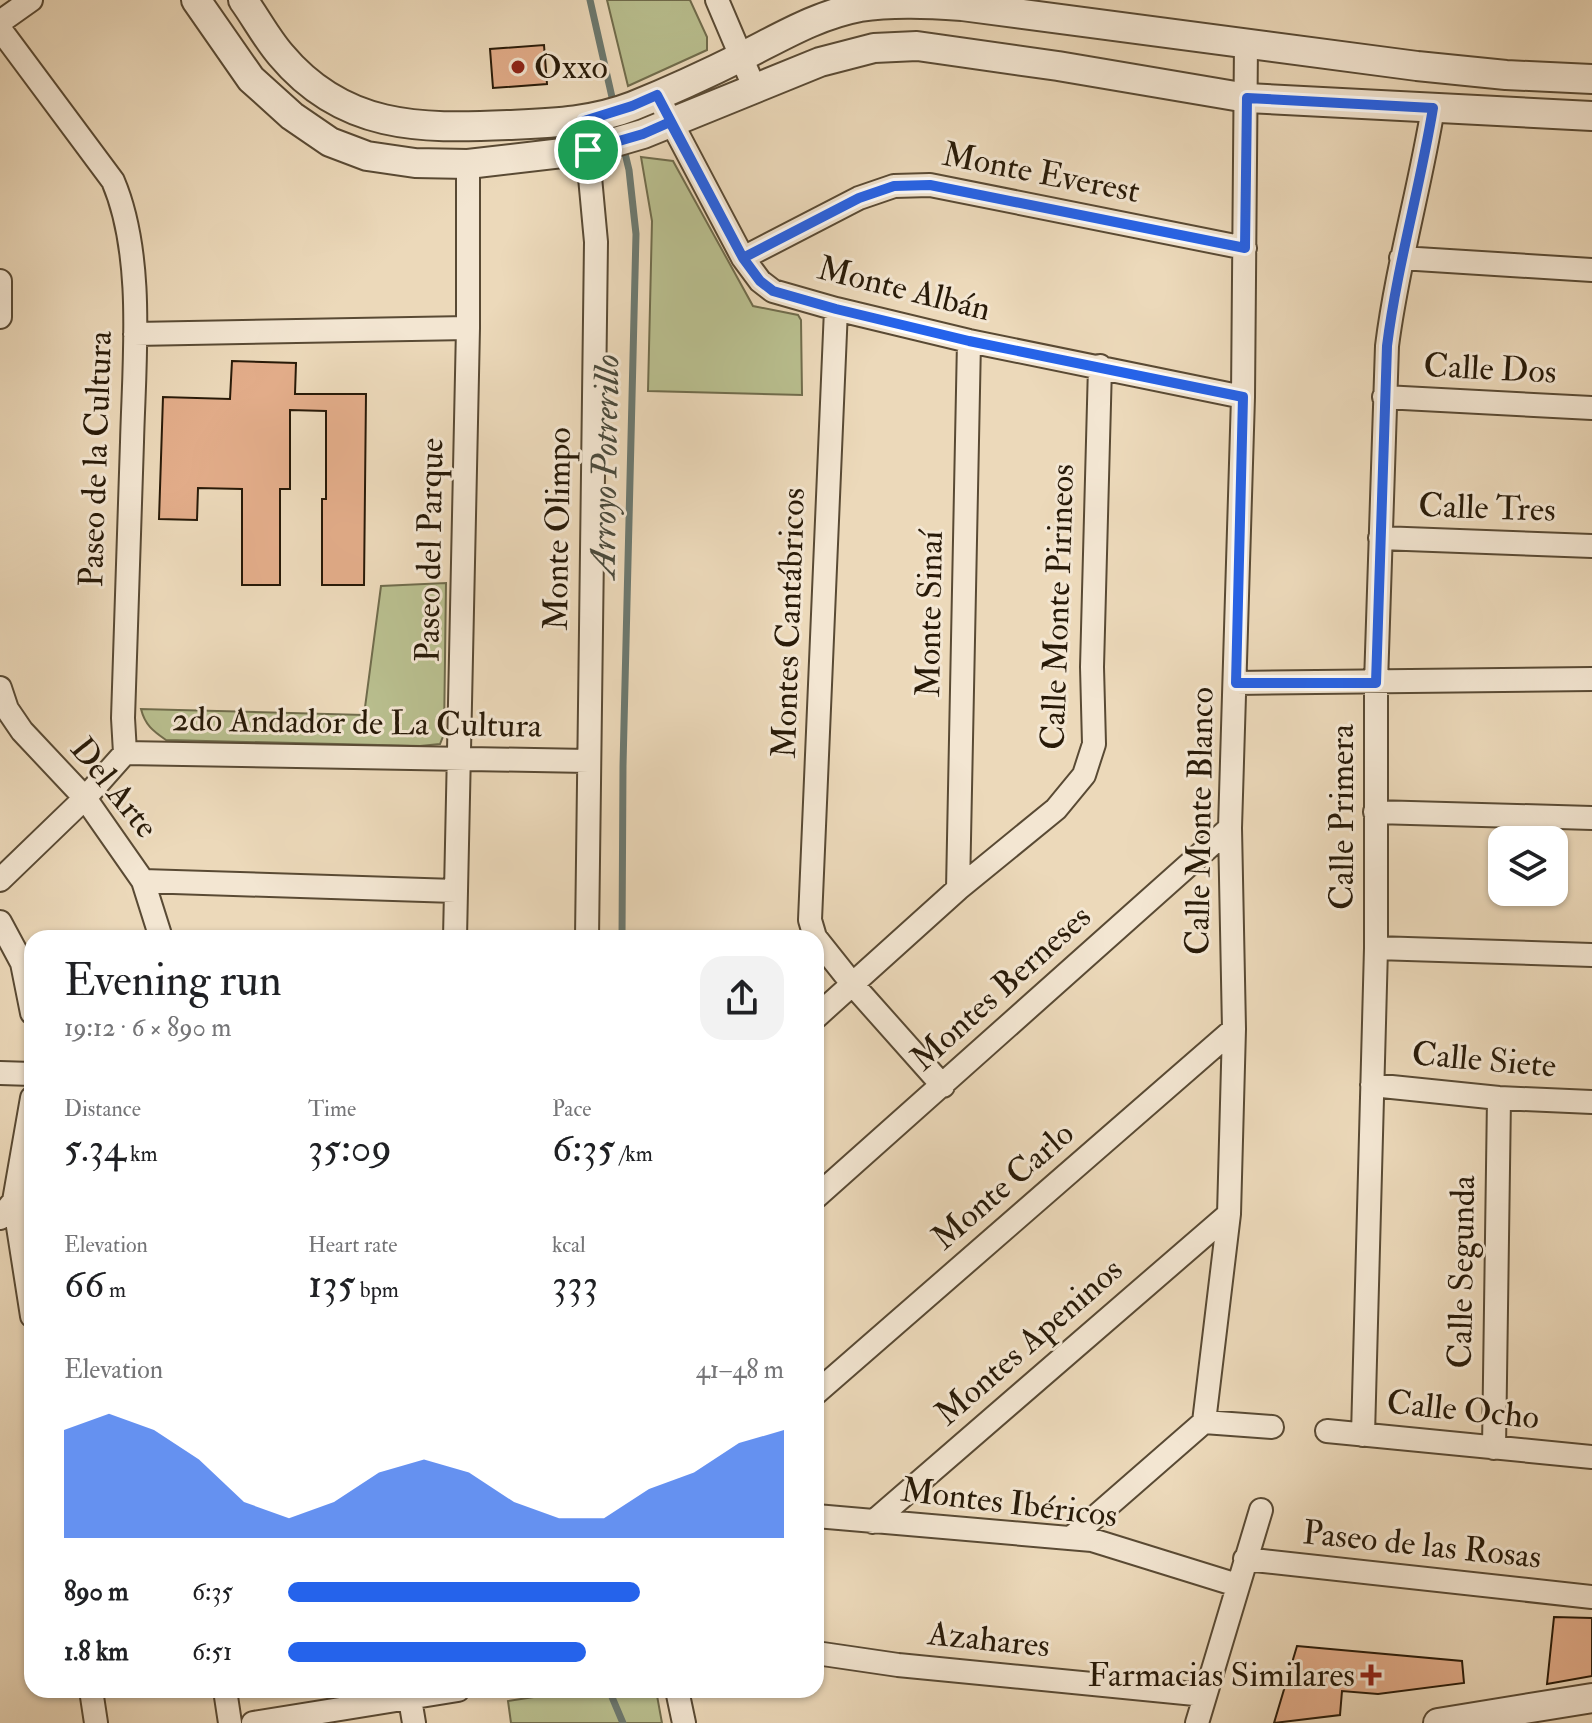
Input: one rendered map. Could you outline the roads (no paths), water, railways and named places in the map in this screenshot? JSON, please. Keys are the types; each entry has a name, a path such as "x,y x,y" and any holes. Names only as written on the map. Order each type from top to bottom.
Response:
{"street":[{"path":"0,22 31,0"},
{"path":"196,0 251,79 292,116 330,142 379,158 415,163 468,164 599,147 643,134 820,62 874,48 917,46 1247,98 1592,116"},
{"path":"243,0 281,55 315,87 349,108 381,121 465,127 592,119 644,101 742,57 805,24 859,8 919,3 1464,71 1592,79"},
{"path":"717,0 754,87"},
{"name":"Paseo de la Cultura","path":"0,29 113,181 125,208 131,240 135,334 123,718 125,753"},
{"name":"Calle Monte Blanco","path":"1204,1422 1229,1214 1234,1029 1230,828 1243,397 1246,43"},
{"name":"Monte Albán","path":"644,101 670,122 743,258 760,281 773,291 969,341 1243,397"},
{"name":"Calle Primera","path":"1363,1435 1376,948 1376,683 1384,397 1387,346 1401,258 1419,187 1433,108"},
{"name":"Monte Olimpo","path":"587,930 599,147 592,119"},
{"name":"Paseo del Parque","path":"455,930 468,328 468,164"},
{"name":"Monte Everest","path":"743,258 859,198 894,186 930,185 1245,248"},
{"path":"1401,258 1592,270"},
{"path":"0,281 0,317"},
{"name":"Montes Cantábricos","path":"813,930 810,920 836,309"},
{"path":"135,334 468,328"},
{"name":"Monte Sinaí","path":"958,889 969,341"},
{"name":"Calle Monte Pirineos","path":"824,1010 958,889 1056,809 1084,775 1094,744 1092,667 1100,366"},
{"name":"Calle Dos","path":"1384,397 1592,408"},
{"name":"Calle Tres","path":"1380,538 1592,546"},
{"path":"1236,683 1592,679"},
{"name":"Del Arte","path":"0,688 7,709 22,731 85,798 143,881 158,930"},
{"path":"0,880 85,798 125,753"},
{"name":"2do Andador de La Cultura","path":"125,753 588,761"},
{"path":"1375,812 1592,818"},
{"name":"Montes Berneses","path":"824,1190 1230,828"},
{"path":"143,881 455,891"},
{"path":"0,922 22,963 24,973"},
{"name":"Montes Cantábricos","path":"824,948 943,1086"},
{"path":"1376,948 1592,955"},
{"name":"Monte Carlo","path":"824,1386 1234,1029"},
{"path":"0,1073 24,1074"},
{"name":"Calle Siete","path":"1372,1085 1499,1098 1592,1102"},
{"name":"Calle Segunda","path":"1494,1448 1499,1098"},
{"path":"24,1134 7,1210 24,1282"},
{"name":"Montes Apeninos","path":"873,1522 1229,1214"},
{"path":"1071,1538 1204,1422 1272,1427"},
{"name":"Calle Ocho","path":"1327,1431 1592,1457"},
{"path":"1197,1723 1261,1510"},
{"name":"Montes Ibéricos","path":"824,1517 1092,1540 1237,1585"},
{"name":"Paseo de las Rosas","path":"1245,1559 1592,1597"},
{"name":"Azahares","path":"824,1654 898,1665 1205,1695"},
{"path":"92,1698 96,1723"},
{"path":"226,1698 230,1723"},
{"path":"253,1723 286,1720 368,1698 415,1698"},
{"path":"679,1698 684,1723"},
{"path":"1438,1723 1592,1698"},
{"path":"410,1699 414,1723"}],"waterway":[{"name":"Arroyo Potrerillo","path":"590,0 614,106"},
{"name":"Arroyo Potrerillo","path":"622,930 636,234 623,145"},
{"name":"Arroyo Potrerillo","path":"612,1698 623,1723"}],"place":[{"name":"Oxxo","path":"518,67"},
{"name":"Farmacias Similares","path":"1371,1675"}]}
